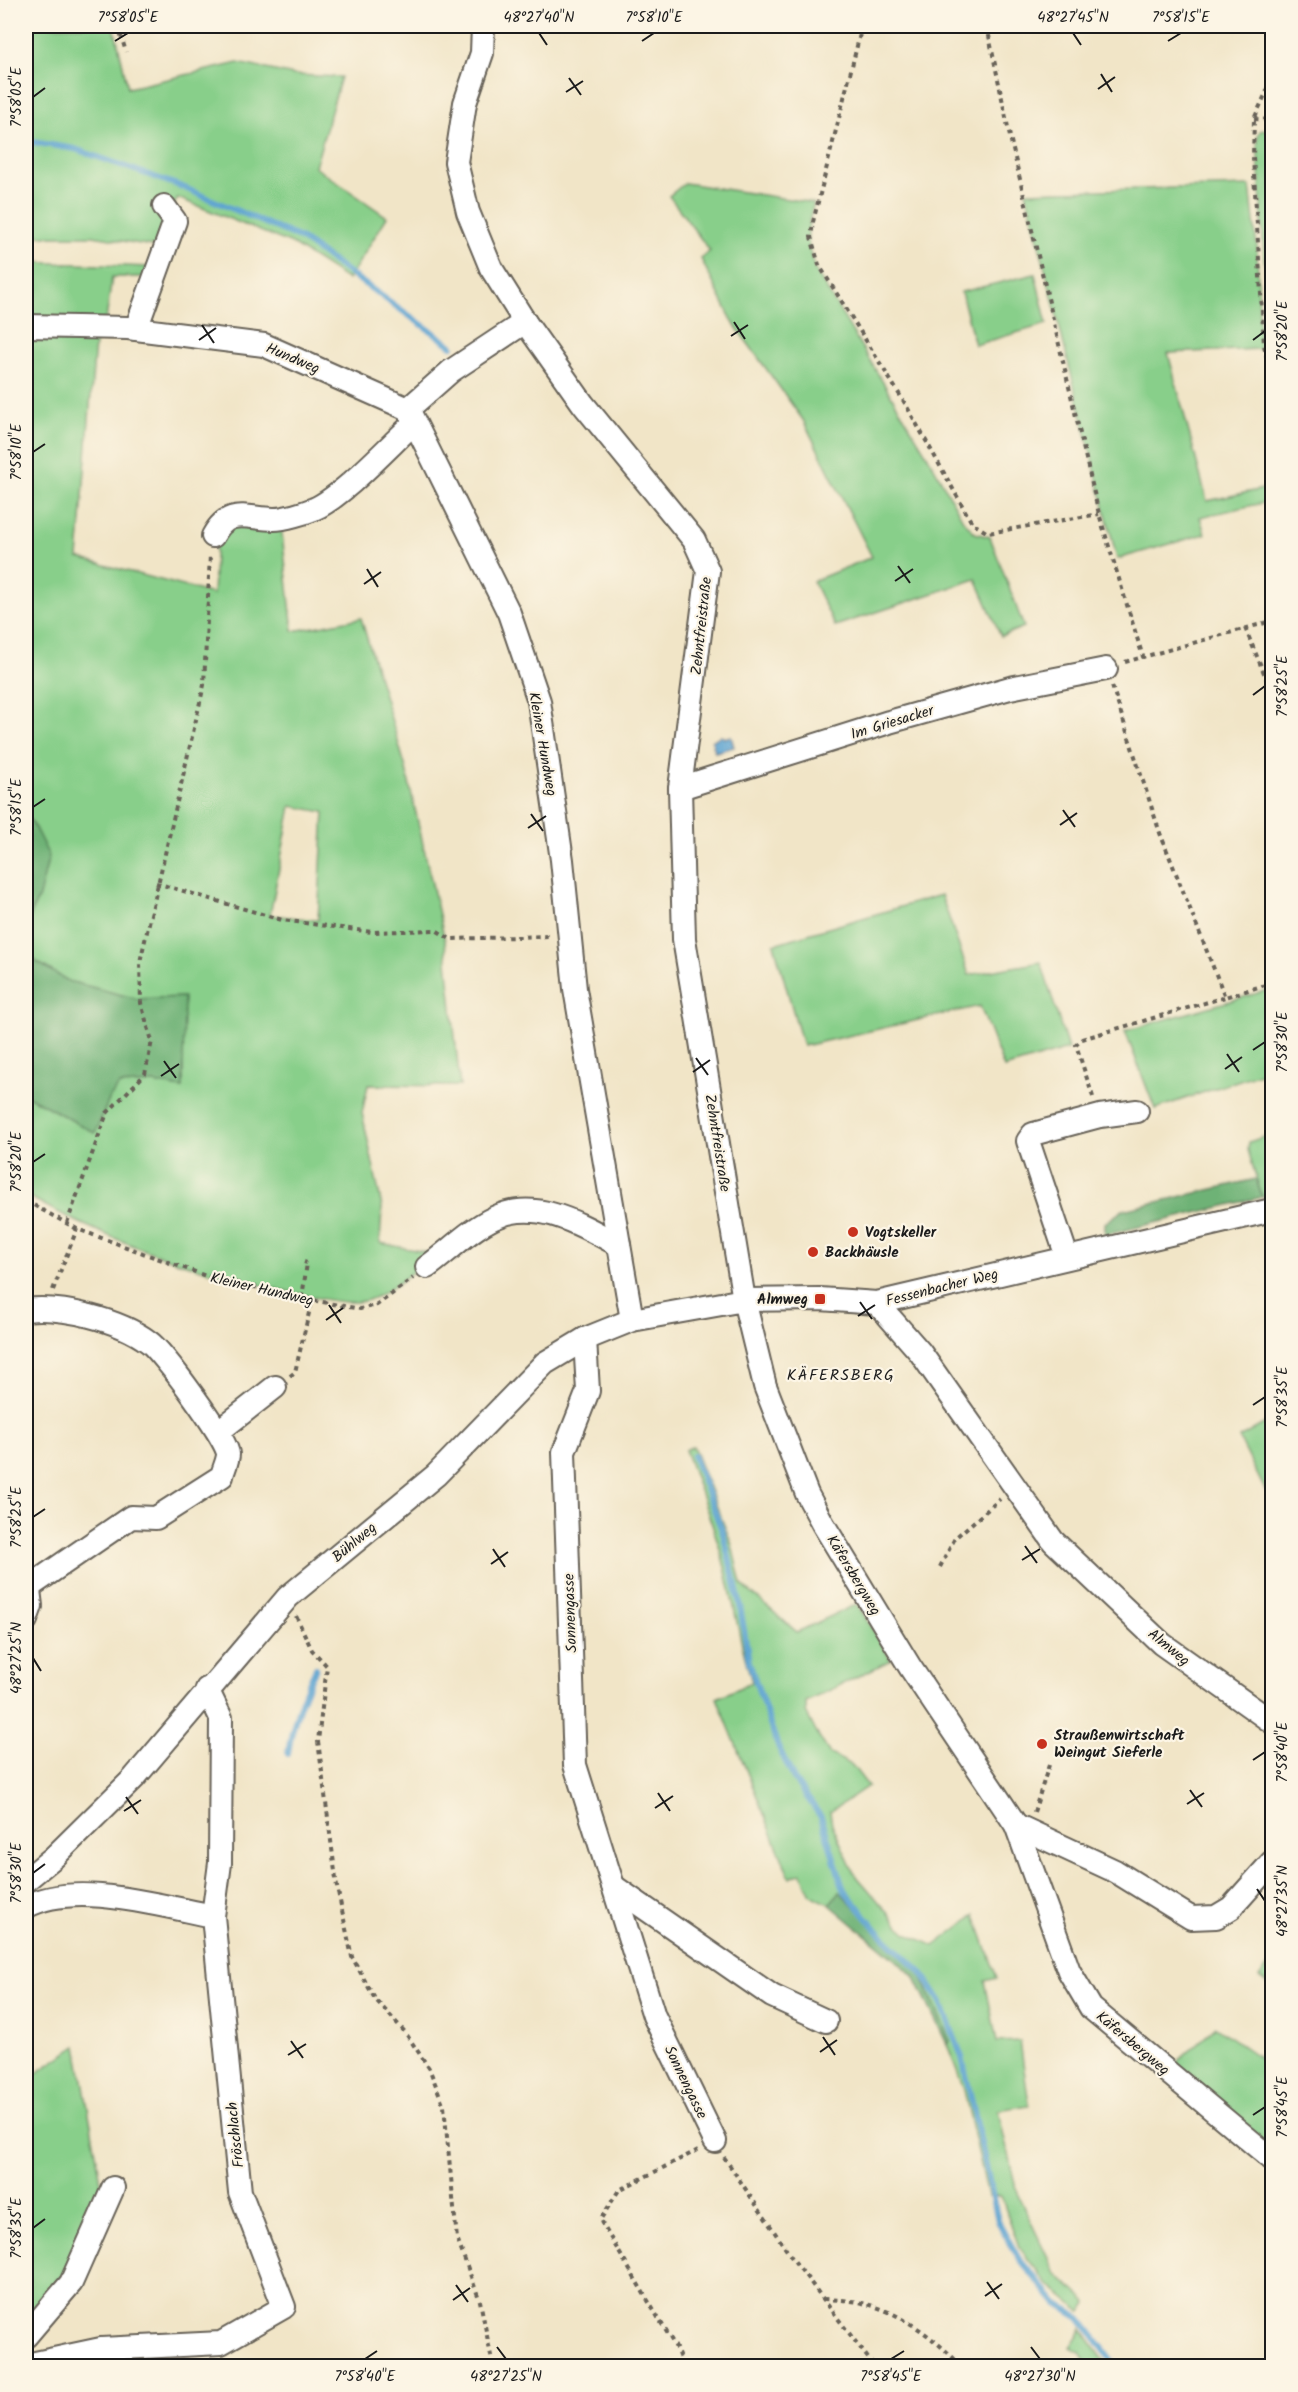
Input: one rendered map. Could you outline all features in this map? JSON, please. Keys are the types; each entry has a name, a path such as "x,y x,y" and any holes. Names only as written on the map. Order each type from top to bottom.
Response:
{"street":[{"name":"Zehntfreistraße","path":"483,26 482,53 465,103 456,162 468,212 491,268 582,404 694,540 708,571 680,788 684,939 744,1300"},
{"path":"136,329 175,221 164,206"},
{"path":"213,536 219,524 236,516 276,519 316,508 350,482 450,371 525,322"},
{"name":"Hundweg","path":"26,326 136,329 264,345 411,416"},
{"name":"Kleiner Hundweg","path":"411,416 509,613 539,701 562,860 575,989 632,1320"},
{"name":"Im Griesacker","path":"680,788 911,716 1010,688 1106,669"},
{"path":"1067,1257 1028,1141 1033,1134 1101,1116 1137,1111"},
{"name":"Fessenbacher Weg","path":"744,1300 820,1299 877,1303 1272,1210"},
{"path":"428,1267 493,1218 512,1212 531,1211 568,1218 619,1245"},
{"name":"Bühlweg","path":"26,1880 54,1857 134,1778 207,1689 288,1597 436,1475 545,1363 585,1339 632,1320 744,1300"},
{"name":"Käfersbergweg","path":"744,1300 765,1386 807,1494 910,1666 1016,1825 1069,1971 1090,2008 1272,2158"},
{"name":"Almweg","path":"877,1303 920,1352 1053,1541 1162,1644 1272,1722"},
{"path":"26,1620 31,1606 27,1590 131,1517 156,1518 222,1476 228,1453 219,1431 149,1342 108,1322 36,1308"},
{"name":"Sonnengasse","path":"585,1339 588,1391 564,1452 575,1765 654,2016 715,2141"},
{"path":"219,1431 275,1387"},
{"name":"Fröschlach","path":"26,2365 101,2349 221,2343 284,2307 240,2192 213,1916 220,1863 221,1718 207,1689"},
{"path":"1016,1825 1114,1870 1191,1918 1216,1917 1231,1908 1272,1862"},
{"path":"613,1886 772,1996 826,2021"},
{"path":"26,1907 40,1899 72,1894 129,1900 213,1916"},
{"path":"26,2336 71,2283 113,2188"}],"path":[{"path":"118,26 126,52"},
{"path":"862,26 813,222 811,237 819,265 906,405 972,523 988,533 1100,514"},
{"path":"987,26 1010,137 1100,514 1143,657"},
{"path":"1272,80 1254,119 1264,345 1272,378"},
{"path":"1254,119 1272,120"},
{"path":"68,1223 107,1113 145,1074 152,1041 141,1003 140,962 156,883 204,685 210,551 213,536"},
{"path":"1225,997 1160,833 1106,669 1272,621"},
{"path":"1245,628 1272,692"},
{"path":"156,883 282,920 361,931 436,930 450,939 569,935"},
{"path":"1101,1116 1078,1054 1076,1045 1082,1039 1272,984"},
{"name":"Kleiner Hundweg","path":"26,1201 77,1229 206,1276 360,1310 377,1305 428,1267"},
{"path":"36,1308 77,1229"},
{"path":"302,1298 307,1263 304,1262"},
{"path":"275,1387 295,1372 312,1300"},
{"path":"940,1567 955,1538 1015,1488"},
{"path":"288,1597 312,1650 327,1666 318,1741 337,1887 352,1957 375,1999 405,2032 429,2068 444,2106 453,2172 457,2240 480,2301 493,2367"},
{"path":"1016,1825 1035,1812 1049,1765"},
{"path":"684,2367 675,2346 600,2220 619,2190 715,2141 785,2249 874,2367"},
{"path":"824,2299 865,2303 899,2316 948,2352 961,2367"}],"green space":[{"path":"38,26 114,26 128,88 238,63 294,75 341,77 315,167 387,217 348,280 292,244 178,198 166,218 158,247 93,236 26,236 26,32"},
{"path":"1272,127 1272,353 1269,337 1257,138 1260,131"},
{"path":"685,183 814,203 808,237 815,270 929,458 963,520 975,533 990,537 1024,627 1001,636 976,579 835,626 813,581 872,557 803,420 734,324 701,259 710,251 669,196"},
{"path":"1250,186 1257,247 1260,349 1168,353 1207,501 1272,487 1272,501 1200,517 1205,534 1117,559 1026,192"},
{"path":"26,262 150,267 147,277 112,277 106,320 26,320"},
{"path":"1035,274 1047,324 975,345 961,292"},
{"path":"96,331 78,558 213,594 216,537 224,524 281,525 293,631 361,618 405,765 445,941 460,1086 368,1085 362,1113 382,1207 380,1243 434,1254 396,1285 371,1299 345,1302 326,1299 263,1286 193,1267 91,1228 26,1195 26,1095 95,1133 110,1097 119,1085 154,1083 183,1088 183,997 137,999 68,981 35,961 26,941 26,925 39,896 32,823 26,817 26,332","holes":["291,806 324,812 318,920 270,915"]},
{"path":"26,817 32,822 49,856 39,896 26,925"},
{"path":"941,895 969,975 1041,962 1068,1049 1004,1068 980,1006 803,1046 774,944"},
{"path":"26,941 35,961 68,981 137,999 184,997 183,1088 154,1083 119,1085 110,1097 95,1133 26,1095"},
{"path":"1272,989 1272,1069 1155,1109 1125,1031"},
{"path":"1272,1134 1272,1140 1265,1153 1267,1168 1272,1175 1272,1196 1262,1197 1248,1150 1249,1142"},
{"path":"1256,1179 1262,1197 1105,1235 1105,1223 1123,1210"},
{"path":"1272,1419 1272,1486 1265,1490 1239,1438"},
{"path":"693,1446 732,1545 741,1584 797,1632 857,1604 891,1660 806,1702 806,1712 830,1754 852,1765 868,1786 830,1812 832,1824 854,1873 905,1932 934,1946 975,1915 997,1978 985,1981 997,2042 1020,2041 1029,2105 998,2110 1017,2193 1055,2272 1088,2303 1082,2312 1047,2284 1019,2247 1001,2196 988,2196 964,2090 947,2044 950,2041 920,1973 840,1892 829,1904 811,1895 801,1873 790,1878 717,1698 752,1682 719,1546 685,1450"},
{"path":"840,1892 920,1973 950,2041 947,2044 914,1976 829,1904"},
{"path":"1272,1962 1272,1987 1259,1977"},
{"path":"1216,2027 1264,2061 1272,2049 1272,2150 1172,2067"},
{"path":"77,2046 103,2193 61,2279 32,2317 26,2305 26,2080"},
{"path":"1082,2329 1108,2366 1088,2366 1080,2352 1070,2347"}],"water":[{"path":"721,735 724,738 731,736 734,747 715,752 712,741"}],"waterway":[{"path":"26,141 75,149 180,186 300,238 452,346"},
{"path":"693,1455 723,1533 739,1599 749,1662 777,1744 794,1779 821,1817 844,1890 878,1931 922,1973 941,2002 962,2057 998,2221 1019,2259 1057,2304 1080,2318 1116,2366"},
{"path":"288,1754 298,1710 316,1668"}],"place":[{"name":"Vogtskeller","path":"853,1232"},
{"name":"Backhäusle","path":"813,1252"},
{"name":"Almweg","path":"820,1299"},
{"name":"Straußenwirtschaft Weingut Sieferle","path":"1042,1744"}],"district":[{"name":"KÄFERSBERG","path":"841,1374"}]}
